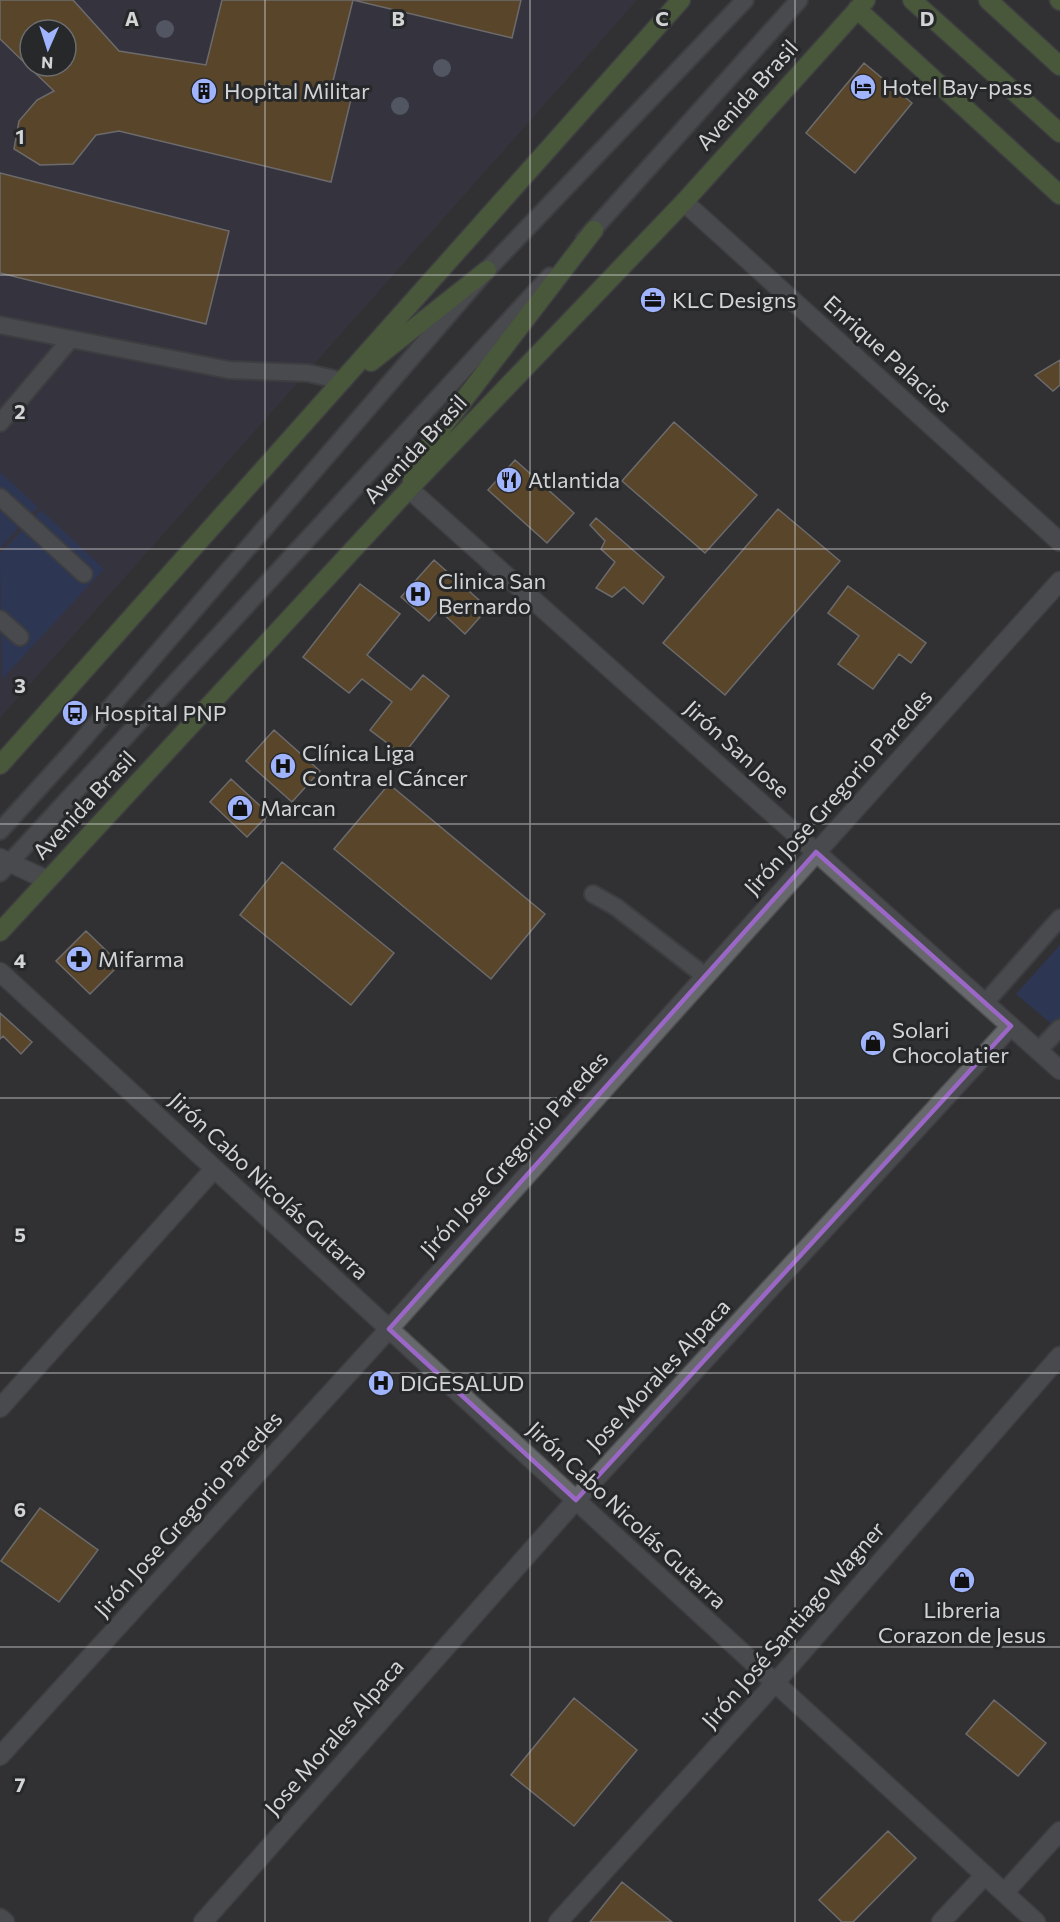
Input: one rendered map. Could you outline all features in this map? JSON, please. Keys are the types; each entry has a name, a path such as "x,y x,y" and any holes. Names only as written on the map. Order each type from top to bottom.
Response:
{"main road":[{"path":"0,765 681,0"},
{"path":"912,0 1060,133"},
{"path":"988,0 1060,66"},
{"path":"861,5 1060,195"},
{"name":"Avenida Brasil","path":"0,932 409,489 684,202 861,5"},
{"path":"409,489 423,453 594,230"},
{"path":"337,387 487,270"}],"street":[{"name":"Enrique Palacios","path":"684,202 1060,542"},
{"name":"Jirón San Jose","path":"409,489 1060,1070"},
{"name":"Jirón Jose Gregorio Paredes","path":"0,1756 389,1329 1060,581"},
{"path":"3,865 47,880"},
{"name":"Jirón Cabo Nicolás Gutarra","path":"0,972 1036,1922"},
{"name":"Jose Morales Alpaca","path":"203,1922 576,1500 1011,1026"},
{"path":"0,1407 214,1169"},
{"name":"Jirón José Santiago Wagner","path":"558,1922 775,1683 1060,1356"},
{"path":"1004,1893 1060,1831"},
{"path":"941,1922 985,1875"},
{"path":"0,1917 5,1922"}],"lane":[{"name":"Avenida Brasil","path":"0,831 78,745 487,270 745,0"},
{"name":"Avenida Brasil","path":"3,865 594,230 800,0"},
{"path":"0,325 230,370 309,373 337,387"},
{"path":"0,423 70,340"},
{"path":"0,497 84,574"},
{"path":"0,619 21,637"},
{"path":"593,894 616,907 705,976"},
{"path":"985,1003 1060,918"},
{"path":"1038,1051 1060,1028"}],"highlighted area":[{"path":"816,852 1011,1026 576,1500 389,1329"}],"shaded area":[{"path":"0,0 637,0 0,718"},
{"path":"0,472 38,507 0,548"},
{"path":"41,510 104,569 2,679 0,554"},
{"path":"1060,945 1060,1018 1053,1025 1016,994"}],"building":[{"name":"Hopital Militar","path":"0,0 73,0 119,51 206,65 222,0 353,0 332,85 353,91 331,182 119,131 96,135 73,164 40,165 14,149 19,121 37,100 54,91 40,78 78,78 78,18 18,18 18,56 0,39"},
{"path":"353,0 521,0 512,38"},
{"path":"864,63 912,103 855,173 806,133"},
{"path":"0,173 229,231 206,324 0,273"},
{"path":"1060,360 1060,385 1053,391 1035,375"},
{"path":"674,422 757,495 705,553 622,481"},
{"path":"515,460 574,513 547,543 488,490"},
{"path":"778,509 840,561 725,695 663,643"},
{"path":"596,518 664,577 643,604 624,587 612,597 596,588 615,562 601,549 605,541 590,525"},
{"path":"434,560 488,608 465,634 439,610 429,621 401,597"},
{"path":"360,584 400,614 367,655 411,690 423,675 449,696 403,755 370,730 392,702 362,679 349,693 303,657"},
{"path":"848,586 926,643 911,663 899,654 873,689 838,664 859,636 828,613"},
{"name":"Clínica Liga Contra el Cáncer","path":"274,730 320,771 292,802 246,761"},
{"name":"Marcan","path":"231,779 269,814 247,837 210,802"},
{"path":"389,784 545,914 491,979 334,849"},
{"path":"282,862 394,953 351,1005 240,915"},
{"path":"86,931 120,964 90,994 56,961"},
{"path":"0,1013 32,1042 21,1054 3,1036 0,1039"},
{"path":"40,1508 98,1550 59,1602 1,1561"},
{"path":"574,1698 637,1750 574,1826 511,1775"},
{"path":"994,1700 1046,1743 1018,1776 966,1734"},
{"path":"888,1831 916,1858 853,1922 842,1922 819,1900"},
{"path":"622,1882 672,1922 590,1922"}],"place":[{"name":"Hotel Bay-pass","path":"863,87"},
{"name":"Hopital Militar","path":"204,91"},
{"name":"KLC Designs","path":"653,300"},
{"name":"Atlantida","path":"509,480"},
{"name":"Clinica San Bernardo","path":"418,594"},
{"name":"Hospital PNP","path":"75,713"},
{"name":"Clínica Liga Contra el Cáncer","path":"283,766"},
{"name":"Marcan","path":"240,808"},
{"name":"Mifarma","path":"79,959"},
{"name":"Solari Chocolatier","path":"873,1043"},
{"name":"DIGESALUD","path":"381,1383"},
{"name":"Libreria Corazon de Jesus","path":"962,1580"}]}
